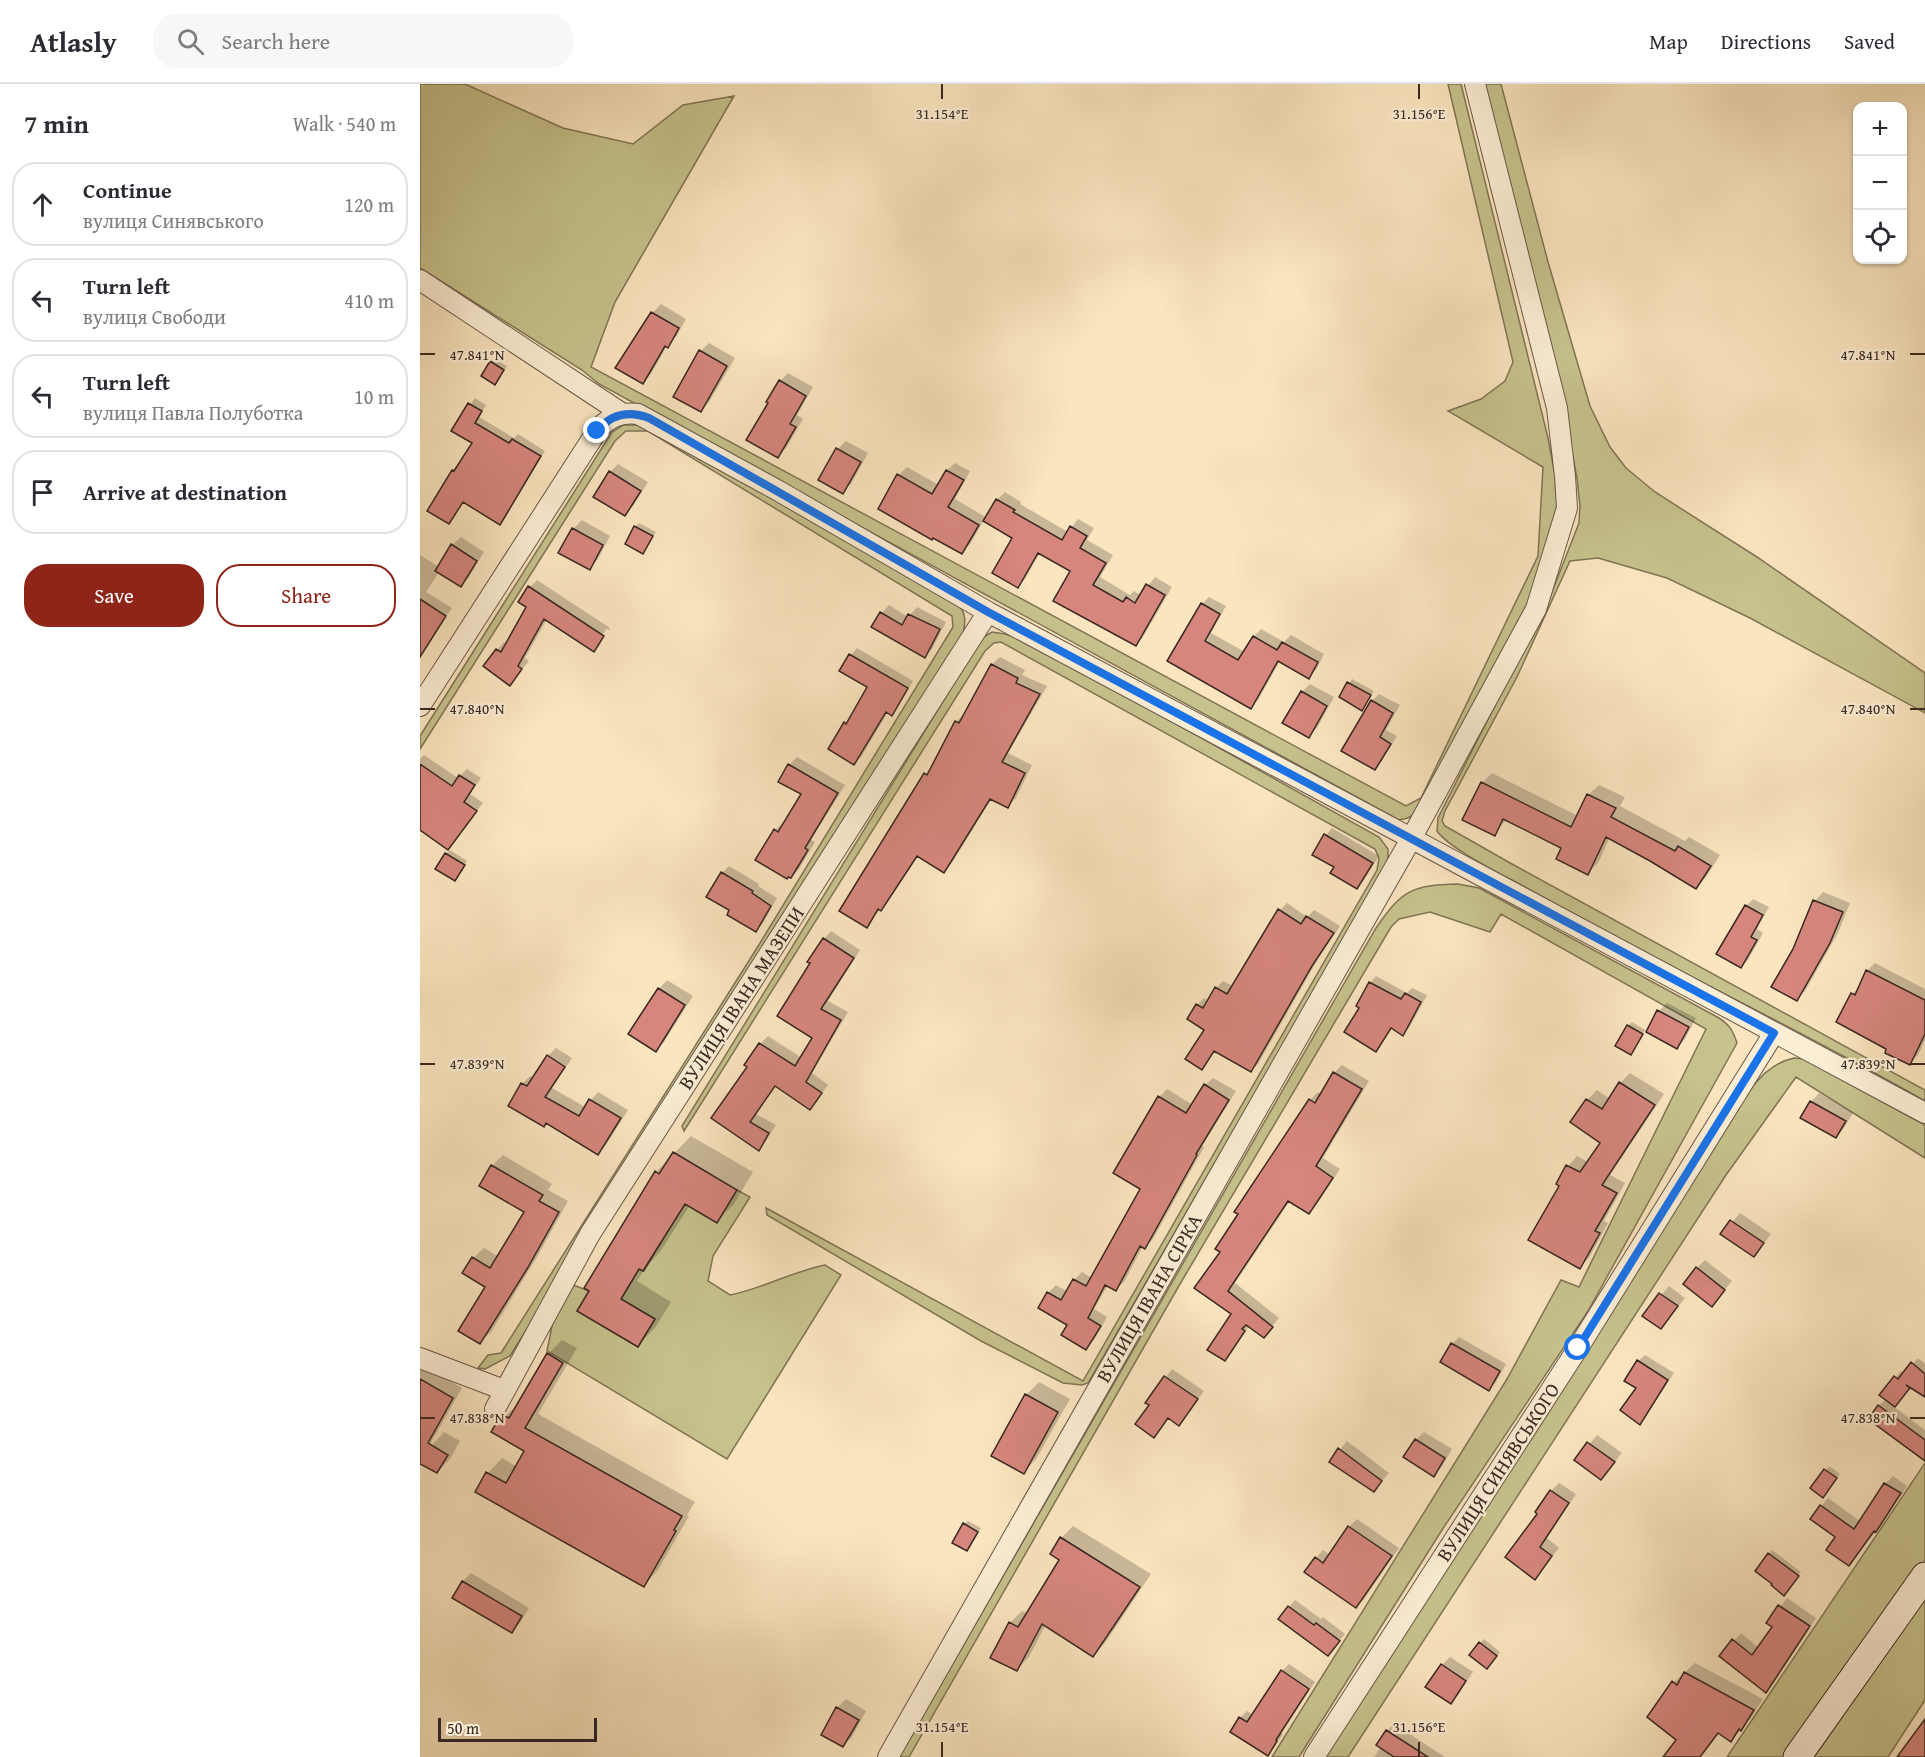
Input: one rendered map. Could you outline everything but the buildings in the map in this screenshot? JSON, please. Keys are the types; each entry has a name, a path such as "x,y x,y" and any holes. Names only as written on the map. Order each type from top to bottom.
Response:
{"street":[{"name":"ВУЛИЦЯ ІВАНА СІРКА","path":"888,1757 1411,839 1536,609 1567,508 1565,476 1557,408 1475,84"},
{"path":"420,280 623,414"},
{"path":"420,706 597,431 611,418 623,414 638,414 649,418 988,612 1925,1113"},
{"name":"ВУЛИЦЯ ІВАНА МАЗЕПИ","path":"495,1408 590,1234 988,612"},
{"name":"ВУЛИЦЯ СИНЯВСЬКОГО","path":"1314,1757 1578,1348 1774,1033"},
{"path":"420,1359 504,1390"},
{"path":"1797,1757 1925,1576"}],"shaded area":[{"path":"420,84 465,84 563,128 633,144 683,105 734,96 615,302 591,367 1406,806 1421,798 1538,556 1543,467 1448,411 1481,399 1505,381 1513,362 1448,84 1461,84 1548,438 1559,497 1550,544 1531,599 1419,811 1408,818 1399,820 599,384 582,370 420,268"},
{"path":"1480,84 1501,84 1548,262 1590,406 1610,447 1626,468 1655,492 1757,557 1925,673 1925,713 1750,618 1667,578 1598,558 1570,561 1517,677 1445,811 1442,821 1445,826 1512,864 1925,1090 1925,1101 1827,1047 1630,945 1481,863 1454,847 1437,831 1438,818 1550,597 1579,523 1580,506 1563,406"},
{"path":"623,425 640,425 654,429 960,606 964,614 965,625 962,637 510,1356 485,1369 478,1368 488,1355 501,1353 757,948 953,627 952,616 648,431 626,431 615,441 420,749 420,736 612,432"},
{"path":"992,632 1029,642 1379,837 1388,849 1388,862 1088,1383 1082,1385 1063,1383 981,1341 767,1215 766,1208 1083,1381 1377,870 1379,858 1375,849 1001,642 994,643 985,651 684,1131 682,1126 982,638"},
{"path":"1458,884 1479,888 1719,1018 1731,1029 1737,1043 1588,1311 1442,1530 1299,1757 1272,1757 1507,1379 1561,1280 1579,1287 1706,1029 1501,914 1490,932 1430,912 1399,919 1391,927 1180,1284 909,1757 899,1757 1376,928 1393,905 1410,892 1429,886"},
{"path":"1794,1058 1804,1059 1925,1125 1925,1158 1796,1077 1726,1175 1348,1757 1322,1757 1744,1097 1772,1068"},
{"path":"737,1190 750,1197 713,1256 708,1281 730,1295 825,1265 841,1275 727,1459 547,1351 554,1316 573,1285 589,1291 577,1311 638,1347 655,1319 621,1299 639,1269 644,1271 669,1229 680,1201"},
{"path":"1925,1463 1925,1561 1788,1757 1727,1757"},
{"path":"1925,1599 1925,1700 1888,1757 1814,1757"}],"route":[{"path":"597,431 616,415 632,413 649,418 988,612 1774,1033 1578,1348"}]}
